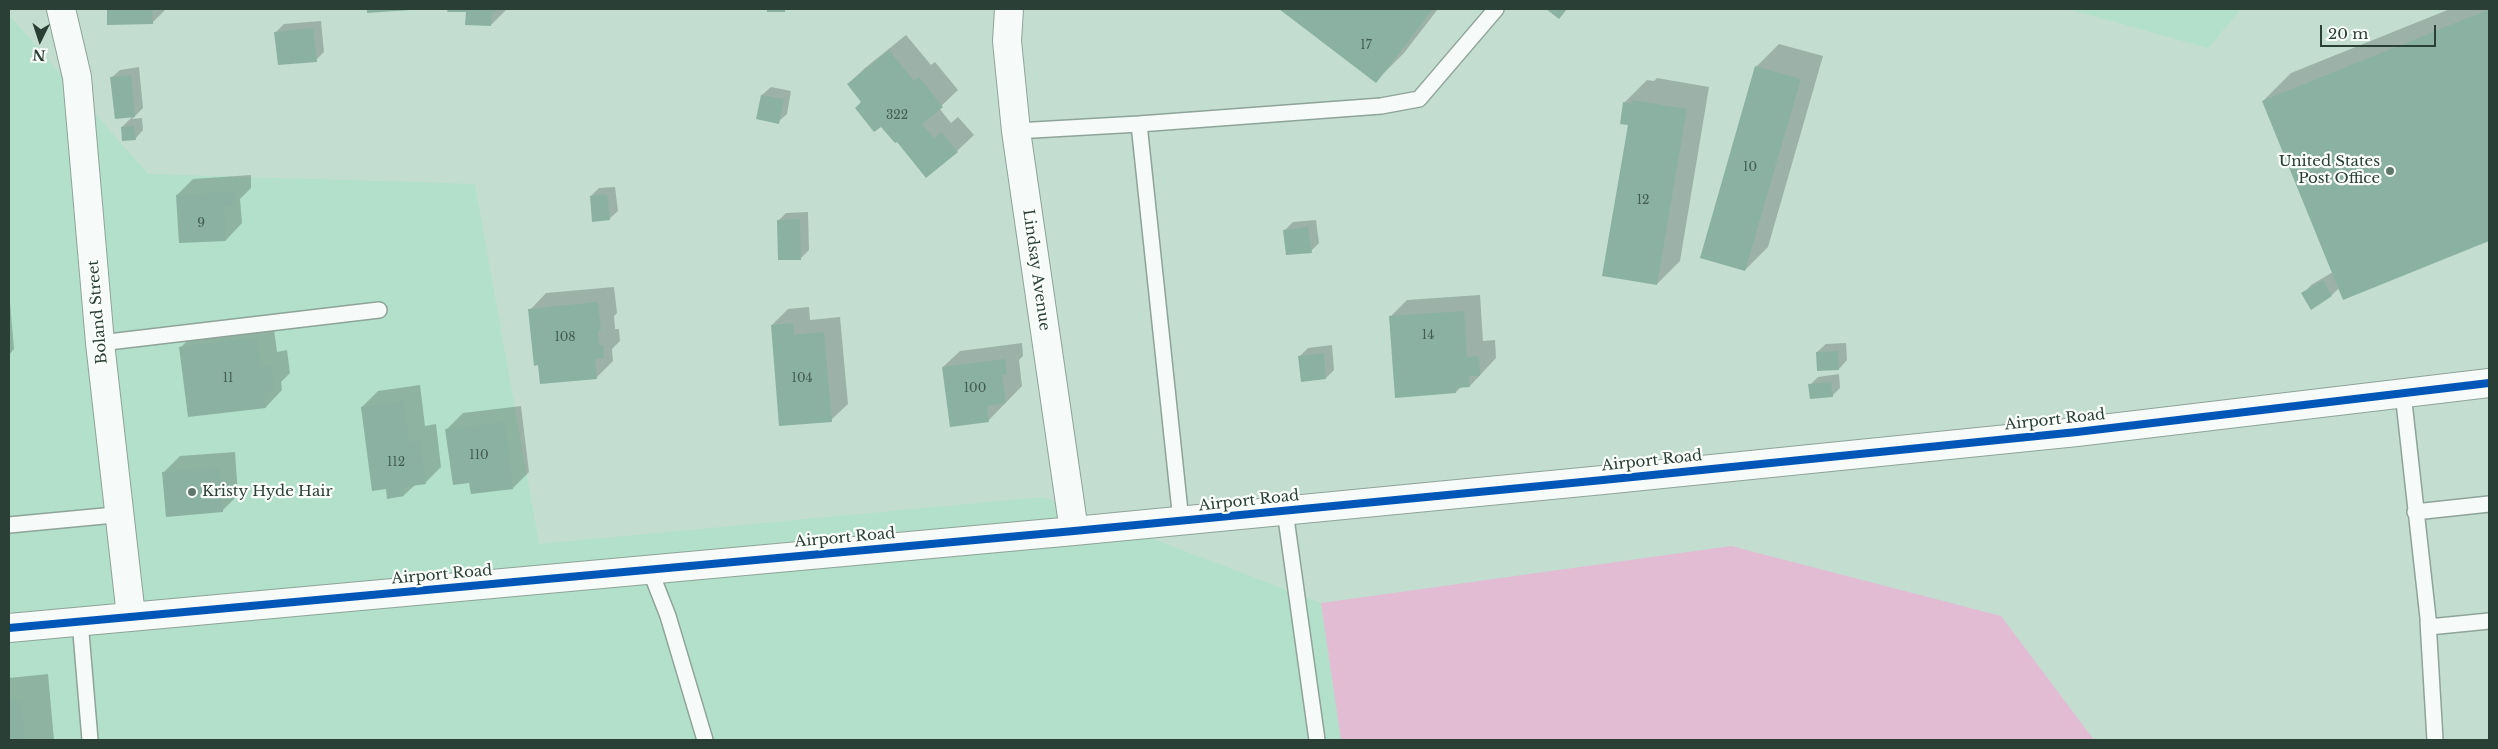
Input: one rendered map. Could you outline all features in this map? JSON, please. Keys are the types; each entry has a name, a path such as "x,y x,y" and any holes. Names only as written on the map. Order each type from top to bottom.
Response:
{"street":[{"name":"Boland Street","path":"61,9 77,77 100,343 122,514 130,616"},
{"name":"Lindsay Avenue","path":"1003,12 1008,41 1016,131 1074,531"},
{"name":"Airport Road","path":"9,628 1285,511 2078,432 2489,383"}],"lane":[{"path":"1016,131 1381,106 1419,99 1496,9"},
{"path":"1139,124 1181,521"},
{"path":"100,343 379,310"},
{"path":"2403,393 2429,627 2489,621"},
{"path":"2415,512 2489,504"},
{"path":"1285,511 1317,740"},
{"path":"9,525 122,514"},
{"path":"650,570 668,616 705,740"},
{"path":"2428,620 2435,740"},
{"path":"80,621 90,740"}],"shaded area":[{"path":"2068,9 2241,9 2208,48"},
{"path":"9,15 148,174 475,184 539,544 1043,497 1321,603 1341,740 9,740"},
{"path":"1731,546 2001,616 2094,740 1341,740 1321,603"}],"building":[{"path":"107,9 152,9 153,24 107,25"},
{"path":"367,9 411,9 411,10 367,13"},
{"path":"448,9 496,9 495,13 492,12 491,26 465,25 466,12 447,12"},
{"path":"767,9 785,9 785,12 767,12"},
{"path":"1279,9 1433,9 1376,83"},
{"path":"1546,9 1567,9 1559,19"},
{"name":"United States Post Office","path":"2487,10 2489,16 2489,241 2343,300 2262,101"},
{"path":"313,28 317,62 278,65 274,32"},
{"path":"889,50 914,81 919,77 943,107 922,124 934,138 941,132 958,152 926,178 897,142 895,143 881,127 874,132 855,108 861,102 847,84"},
{"path":"1755,66 1801,79 1745,271 1700,258"},
{"path":"131,75 135,117 115,119 110,77"},
{"path":"761,95 784,99 779,124 756,119"},
{"path":"1632,100 1687,109 1657,285 1602,276 1628,125 1620,124 1623,102 1632,104"},
{"path":"134,126 136,140 122,141 121,127"},
{"path":"235,191 236,206 224,207 226,241 179,243 176,195"},
{"path":"607,194 610,220 592,222 590,196"},
{"path":"800,219 801,260 778,260 777,220"},
{"path":"1308,227 1312,253 1286,255 1283,230"},
{"path":"2323,280 2332,296 2311,310 2301,293"},
{"path":"598,302 601,330 598,331 599,345 603,345 604,358 595,359 597,379 540,384 538,365 534,366 528,309"},
{"path":"1464,311 1467,357 1479,356 1480,376 1469,376 1470,387 1456,388 1456,393 1395,398 1389,316"},
{"path":"793,323 794,335 824,332 832,422 779,426 771,325"},
{"path":"257,337 261,367 271,366 274,390 264,392 266,408 188,417 179,347"},
{"path":"1838,351 1839,370 1817,371 1816,352"},
{"path":"1324,353 1326,379 1301,382 1298,356"},
{"path":"1005,359 1007,374 1002,375 1006,403 987,406 989,422 950,427 942,367"},
{"path":"1831,382 1833,397 1810,399 1808,384"},
{"path":"404,401 409,442 420,440 426,484 404,487 404,496 387,499 386,489 372,491 361,407"},
{"path":"505,422 513,489 471,494 469,483 453,485 445,429"},
{"name":"Kristy Hyde Hair","path":"219,467 223,512 166,517 162,472"},
{"path":"21,701 25,740 9,740 9,702"}],"cycle path":[{"path":"9,628 1074,531 1603,480 2077,432 2489,383"}],"place":[{"name":"United States Post Office","path":"2390,171"},
{"name":"Kristy Hyde Hair","path":"192,492"}]}
